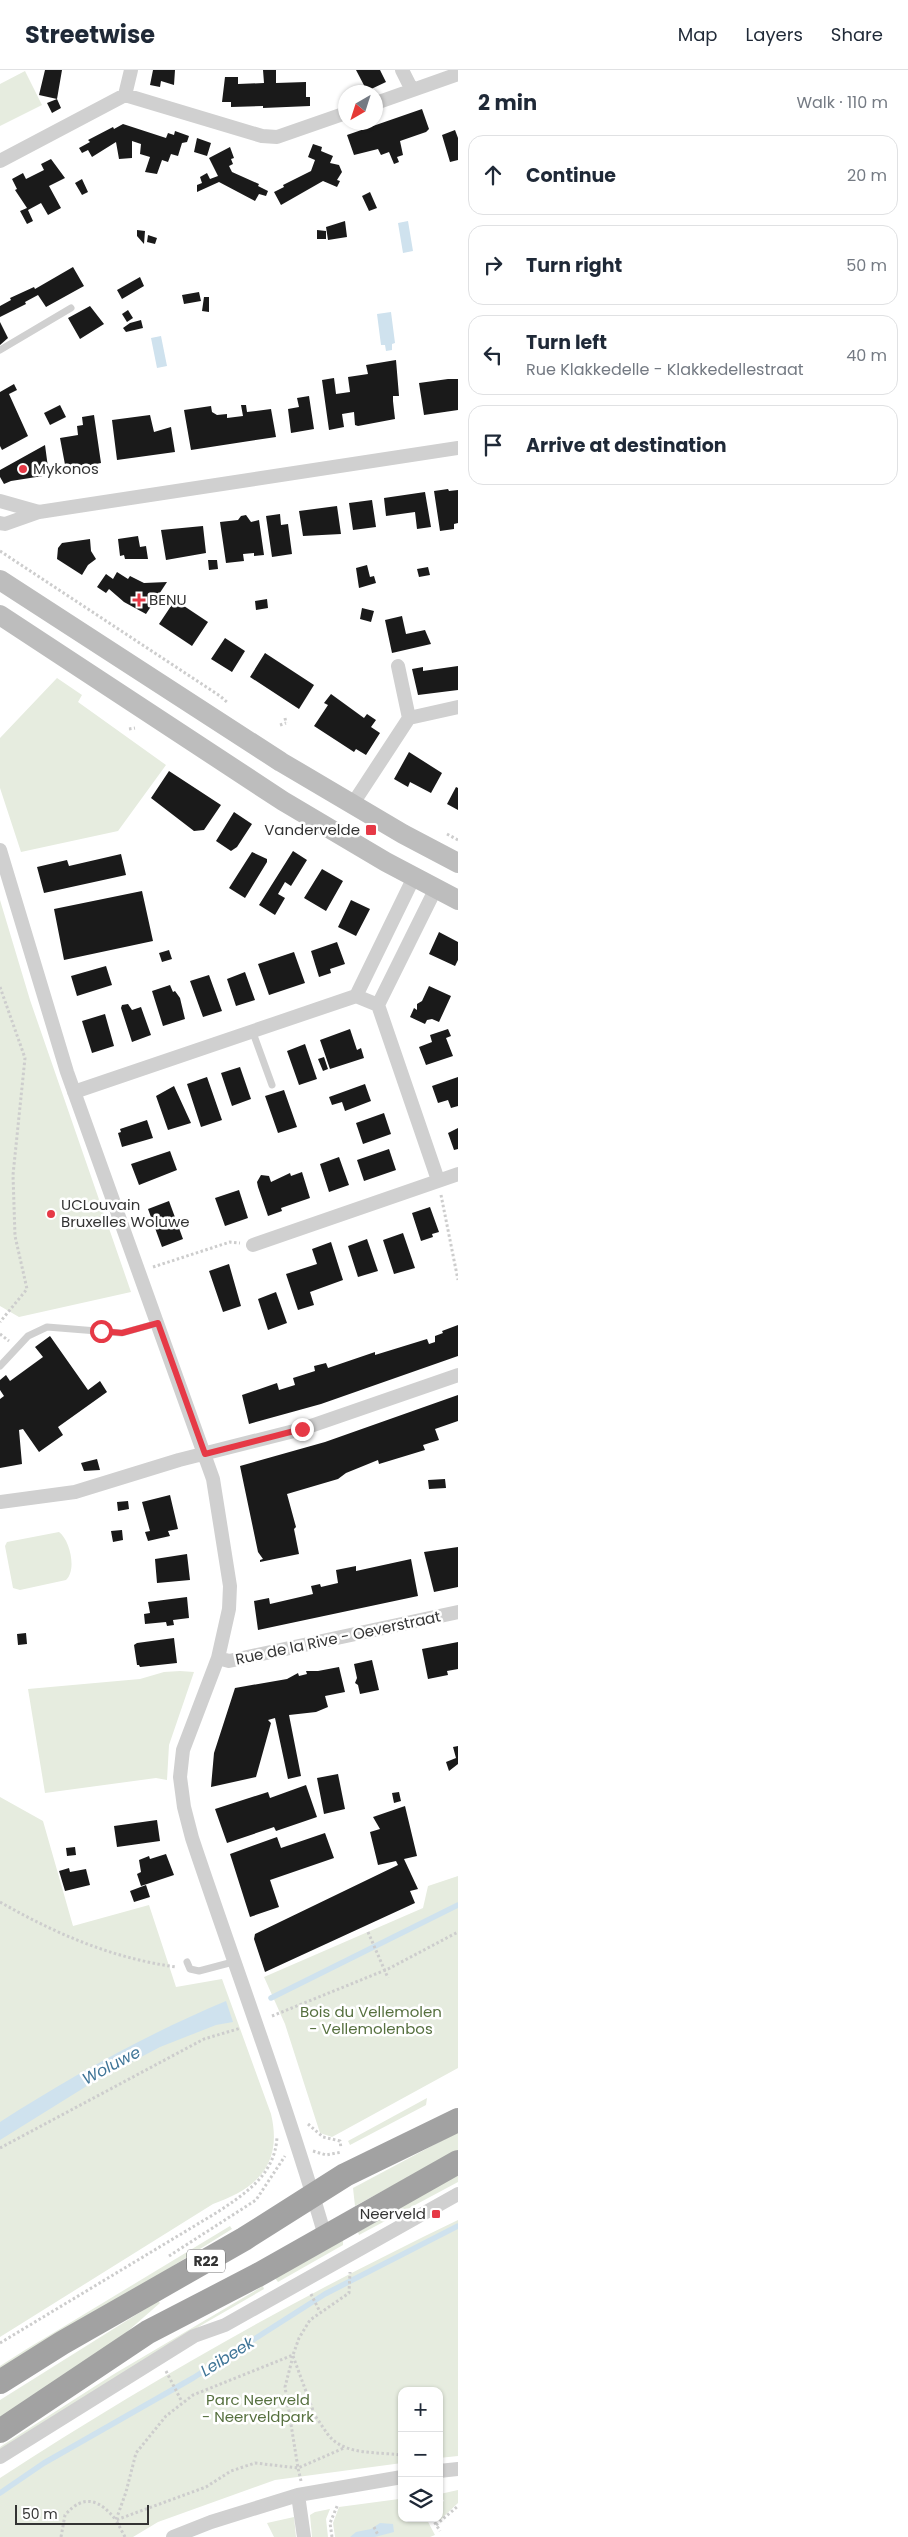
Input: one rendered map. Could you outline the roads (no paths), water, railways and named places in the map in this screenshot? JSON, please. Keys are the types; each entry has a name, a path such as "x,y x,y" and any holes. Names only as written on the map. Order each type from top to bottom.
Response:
{"highway":[{"name":"R22","path":"0,2382 62,2343 244,2239 345,2175 458,2120"},
{"name":"R22","path":"0,2431 148,2332 258,2274 458,2162"}],"main road":[{"path":"0,580 281,762 352,805 458,863"},
{"path":"0,615 283,801 414,877 458,900"}],"street":[{"path":"125,95 130,70"},
{"path":"402,70 412,90"},
{"path":"383,100 458,74"},
{"path":"0,161 125,95 262,136 277,136 338,116"},
{"path":"0,524 39,512 458,448"},
{"path":"0,501 39,512"},
{"path":"398,666 409,718"},
{"path":"352,805 409,718 458,707"},
{"path":"0,850 74,1092 213,1479 230,1586 229,1609 218,1658 183,1750 180,1777 184,1807 192,1838 300,2152 325,2236"},
{"path":"356,996 414,877"},
{"path":"436,888 378,1004 438,1180"},
{"path":"74,1092 356,996 378,1004"},
{"path":"253,1245 458,1174"},
{"path":"0,1502 75,1492 205,1454 302,1429 458,1374"},
{"name":"Rue de la Rive - Oeverstraat","path":"218,1658 229,1661 458,1612"},
{"path":"0,2457 194,2336 225,2325 458,2194"},
{"path":"443,2471 458,2469"},
{"path":"173,2537 299,2488 398,2476"},
{"path":"299,2488 304,2537"}],"lane":[{"path":"0,350 71,308"},
{"path":"252,1030 272,1085"},
{"path":"0,1366 28,1336 47,1327 122,1333 158,1323"},
{"path":"187,1962 190,1970 200,1971 234,1962"}],"water":[{"path":"408,221 413,251 403,253 398,223"},
{"path":"391,312 395,343 392,344 392,350 386,351 385,345 381,345 377,314"},
{"path":"161,336 167,366 157,368 151,338"},
{"path":"226,2001 233,2022 216,2025 160,2047 90,2084 0,2140 0,2122 27,2105 82,2072 167,2027"},
{"path":"380,2523 393,2524 394,2532 375,2537 350,2537 356,2532 371,2529"}],"waterway":[{"name":"Woluwe","path":"271,1998 458,1905"},
{"name":"Leibeek","path":"0,2493 44,2463 193,2378 325,2294 458,2226"}],"place":[{"name":"Mykonos","path":"23,469"},
{"name":"BENU","path":"139,600"},
{"name":"Vandervelde","path":"371,830"},
{"name":"UCLouvain Bruxelles Woluwe","path":"51,1214"},
{"name":"Neerveld","path":"436,2214"}],"park label":[{"name":"Bois du Vellemolen - Vellemolenbos","path":"371,2020"},
{"name":"Parc Neerveld - Neerveldpark","path":"258,2408"}]}
